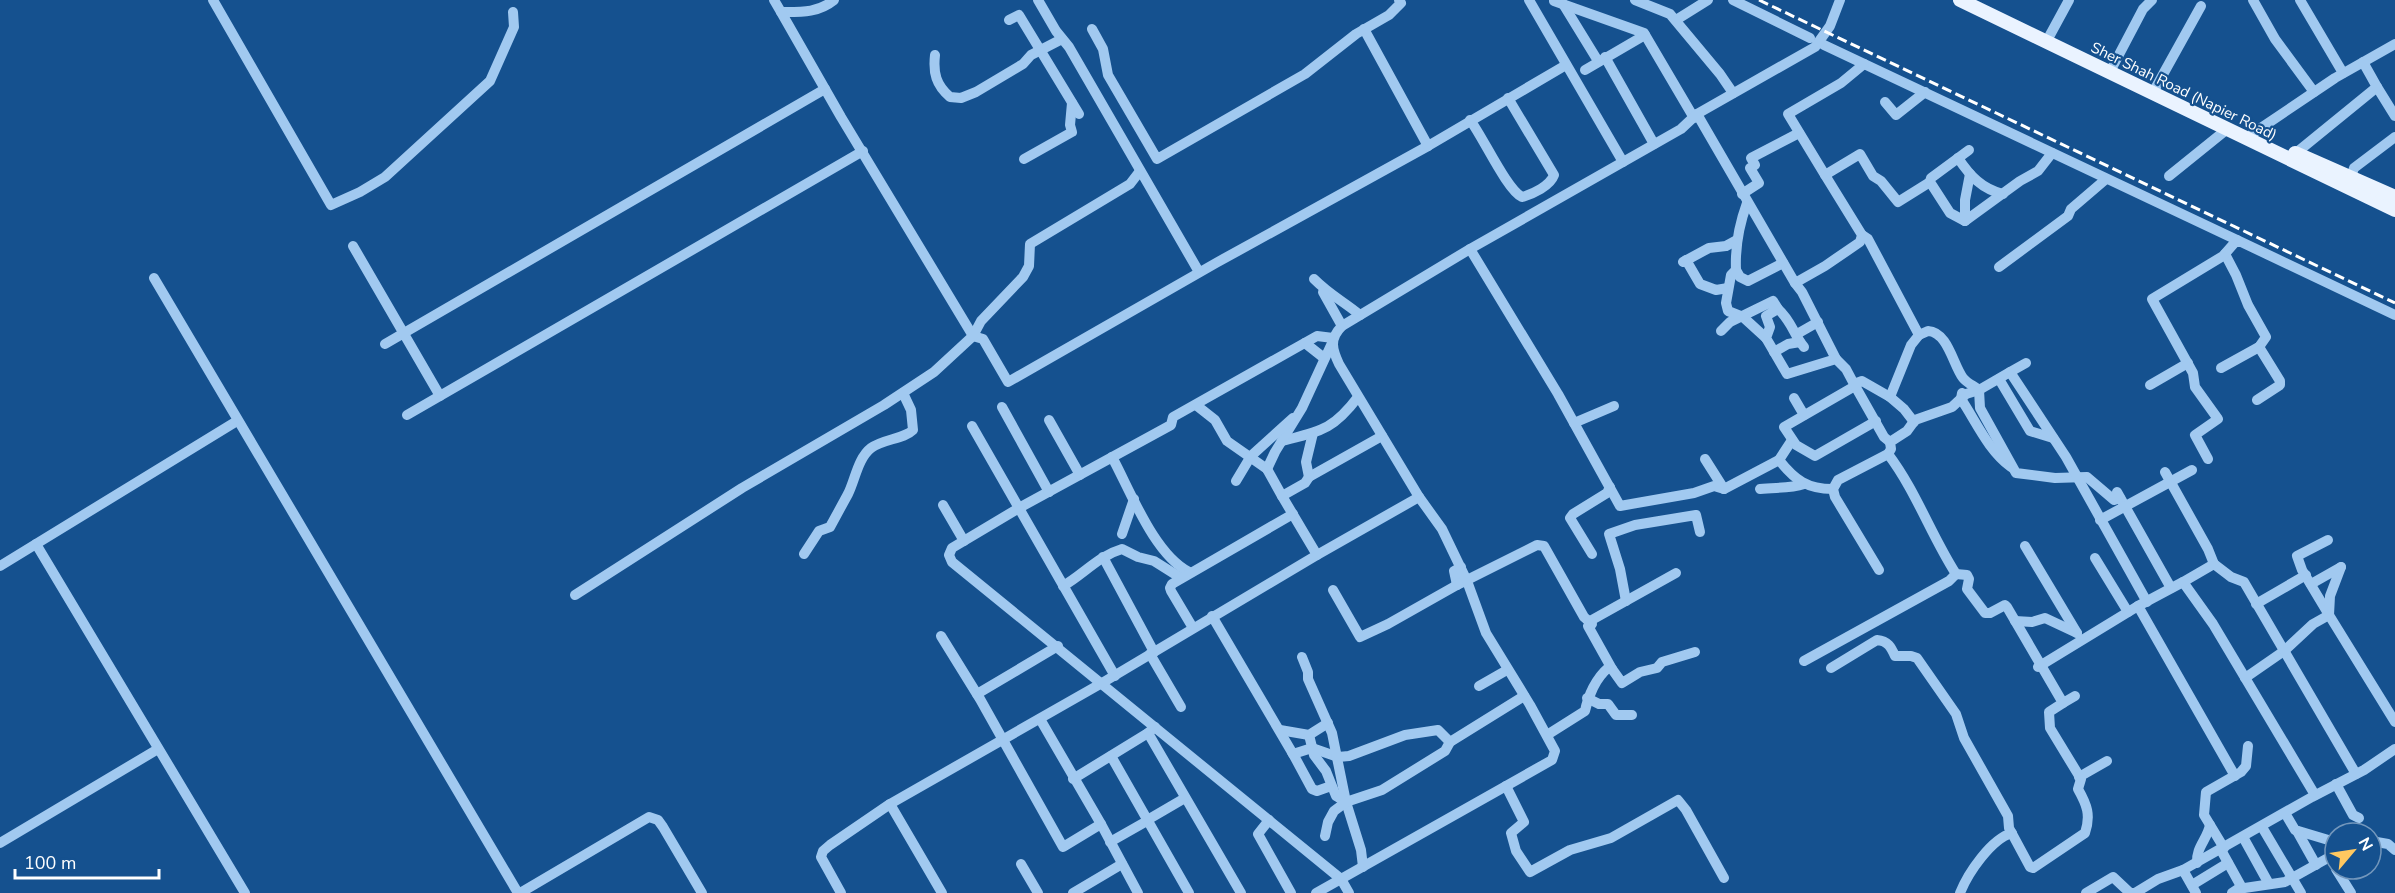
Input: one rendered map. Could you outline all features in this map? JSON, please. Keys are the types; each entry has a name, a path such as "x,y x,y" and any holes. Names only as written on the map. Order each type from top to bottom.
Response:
{"main road":[{"name":"Sher Shah Road (Napier Road)","path":"1960,0 2395,210"},
{"name":"Sher Shah Road (Napier Road)","path":"1980,0 2252,134 2395,197"}],"street":[{"path":"213,0 331,205 360,192 385,177 490,81 514,27 513,12"},
{"path":"774,0 974,336 982,339 1008,382 1199,272 1428,146 1566,65"},
{"path":"781,12 805,13 827,6 834,0"},
{"path":"1038,0 1199,272"},
{"path":"1092,29 1103,49 1108,75 1157,159 1305,74 1364,29 1389,15 1401,3 1399,0"},
{"path":"1528,0 1623,162"},
{"path":"1635,0 1664,11 1676,20 1720,74 1732,93"},
{"path":"1676,20 1708,0"},
{"path":"1733,0 1810,38"},
{"path":"1268,469 1298,414 1332,341 1342,326 1470,249 1681,129 1695,116 1732,93 1815,47 1830,26 1840,0"},
{"path":"2050,35 2069,0"},
{"path":"2113,66 2143,9 2152,0"},
{"path":"2253,0 2275,39 2314,92"},
{"path":"2300,0 2343,73"},
{"path":"1558,3 1645,34 1802,292 1836,359 1846,369 1890,442 1891,449 1888,454 1838,480 1833,489 1835,497 1880,570"},
{"path":"1558,3 1601,59 1654,144"},
{"path":"2156,87 2202,6"},
{"path":"1009,20 1019,15 1079,114"},
{"path":"1364,29 1428,146"},
{"path":"1585,70 1645,34"},
{"path":"934,55 934,75 938,83 950,97 961,98 1004,77 1023,64 1031,55 1062,39"},
{"path":"2252,134 2343,73 2395,44"},
{"path":"1824,45 2395,315"},
{"path":"2363,62 2377,87 2392,103 2395,116"},
{"path":"1864,64 1841,83 1788,114 1862,234 1868,239 1919,335"},
{"path":"2296,153 2377,87"},
{"path":"385,344 825,89"},
{"path":"1886,102 1896,115 1924,92"},
{"path":"1470,120 1513,190 1522,197 1527,196 1549,183 1554,175 1508,98"},
{"path":"1024,159 1072,132 1070,125 1072,103"},
{"path":"2169,176 2226,130"},
{"path":"1783,262 1748,281 1740,277 1736,270 1737,240 1745,199 1759,183 1750,168 1755,165 1751,158 1799,133"},
{"path":"2351,177 2354,168 2395,137"},
{"path":"1825,174 1860,154 1874,176 1898,202 1930,182 1931,178 1969,150"},
{"path":"407,415 863,151"},
{"path":"1965,221 2038,171 2052,153"},
{"path":"1958,158 1983,186 2003,194"},
{"path":"575,595 742,488 903,393 934,372 974,336 981,321 1023,277 1029,266 1030,244 1130,184 1140,171"},
{"path":"1965,221 1965,200 1970,174"},
{"path":"1999,267 2068,216 2071,209 2106,179"},
{"path":"1930,182 1950,213 1965,221"},
{"path":"1795,283 1860,242 1862,234"},
{"path":"1728,288 1716,290 1700,284 1685,261 1709,248 1726,246 1737,240"},
{"path":"2208,459 2195,435 2218,419 2195,387 2196,380 2188,363 2152,298 2224,254 2237,240"},
{"path":"353,246 440,396"},
{"path":"1470,249 1574,423 1620,506 1694,493 1714,486 1724,489 1779,460 1792,440"},
{"path":"2221,368 2259,347 2266,337 2224,254"},
{"path":"1736,270 1731,275 1728,288 1728,311 1743,317 1766,338 1787,374 1836,359"},
{"path":"154,278 519,893 650,817 658,820 663,827 702,893"},
{"path":"1342,326 1317,281 1330,295 1345,302 1360,315"},
{"path":"1721,331 1730,322 1773,301 1789,320 1800,341"},
{"path":"1766,338 1770,327 1766,316 1778,309"},
{"path":"1774,352 1788,344 1800,341 1818,322"},
{"path":"1890,397 1911,345 1919,335 1928,331 1936,333 1953,357 1962,378 1961,399 1998,457 2016,473 2055,478 2087,477 2114,500 2121,499 2168,477 2192,470"},
{"path":"1332,341 1317,336 1173,417 1171,424 1019,508 952,548 949,555 952,562 1102,683 1151,730 1269,820 1341,879 1349,893"},
{"path":"1316,893 1552,760 1555,751 1486,633 1462,583 1461,567 1442,529 1419,497 1358,397 1339,364 1332,341"},
{"path":"1305,343 1324,358"},
{"path":"2258,400 2280,385 2275,370 2259,347"},
{"path":"1890,442 1907,431 1914,422 1952,407 1966,394 1979,390 2026,363"},
{"path":"2150,385 2188,363"},
{"path":"2010,372 2053,438 2100,520 2142,604 2235,776"},
{"path":"1962,378 1979,390"},
{"path":"1999,379 2031,431 2053,438"},
{"path":"1878,425 1863,428 1815,456 1792,440 1784,427 1862,381 1890,397 1914,422"},
{"path":"1979,390 1980,408 2014,470"},
{"path":"804,554 819,531 830,527 851,488 863,456 871,448 900,435 909,434 913,430 911,410 903,393"},
{"path":"1282,441 1328,428 1346,413 1358,397"},
{"path":"1794,398 1804,415"},
{"path":"1196,405 1215,420 1227,441 1268,469 1317,555"},
{"path":"1574,423 1614,406"},
{"path":"1002,407 1049,492"},
{"path":"1236,481 1251,456 1298,414"},
{"path":"1049,420 1080,475"},
{"path":"0,566 237,421"},
{"path":"972,426 1115,676"},
{"path":"1309,477 1306,462 1313,433"},
{"path":"1282,496 1305,483 1309,477 1382,436"},
{"path":"1888,454 1899,468 1930,524 1940,549 1956,574"},
{"path":"1112,457 1149,529 1185,575"},
{"path":"1705,459 1724,489"},
{"path":"1779,460 1798,481 1820,489 1833,489"},
{"path":"2168,477 2214,564 2231,577 2244,582 2356,774"},
{"path":"1760,489 1776,487 1790,489 1804,484"},
{"path":"1592,554 1570,518 1607,493 1610,487"},
{"path":"841,893 821,857 823,851 890,804 1115,676 1212,616 1419,497"},
{"path":"1664,498 1667,519"},
{"path":"1122,534 1134,499"},
{"path":"2100,520 2121,499"},
{"path":"2121,499 2171,588"},
{"path":"943,505 964,541"},
{"path":"1193,628 1170,588 1185,575 1293,514"},
{"path":"1626,601 1620,569 1609,534 1635,525 1696,515 1700,532"},
{"path":"2328,540 2297,556 2329,615 2395,722"},
{"path":"36,544 245,893"},
{"path":"1333,590 1359,637 1537,545 1544,546 1584,617 1590,621"},
{"path":"2025,546 2080,637"},
{"path":"1063,586 1078,578 1102,557 1122,549 1185,575"},
{"path":"1102,557 1181,707"},
{"path":"2094,558 2128,612"},
{"path":"2040,666 2080,637 2214,564"},
{"path":"2256,604 2308,579 2341,567 2330,596 2329,615"},
{"path":"1590,621 1676,573"},
{"path":"1804,661 1949,581 1956,574 1968,575 1967,589 1985,613 1990,613 2004,605 2063,703"},
{"path":"2183,582 2213,624 2315,795"},
{"path":"2245,678 2284,651 2313,624 2329,615"},
{"path":"1212,616 1280,730 1312,789 1317,792 1331,786"},
{"path":"2015,621 2032,622 2045,618 2080,637"},
{"path":"1590,621 1592,624 1588,626 1612,669 1622,682 1640,672 1657,668 1662,662 1695,652"},
{"path":"941,636 977,694 1063,847 1101,824"},
{"path":"1831,668 1877,640 1884,640 1894,656 1917,658 1956,714 1964,738 2008,816 2012,833 2030,867 2033,868 2085,833 2089,818 2088,807 2078,789 2081,782 2079,777 2050,728 2049,712 2075,696"},
{"path":"977,694 1058,646"},
{"path":"1302,657 1308,672 1308,679 1328,723 1338,758 1346,802 1361,850 1363,867"},
{"path":"1547,735 1585,711 1587,698 1600,674 1608,668 1612,669"},
{"path":"1479,686 1508,670"},
{"path":"1325,836 1328,822 1334,811 1346,802 1382,790 1445,751 1450,742 1524,696"},
{"path":"1587,698 1599,704 1608,704 1616,715 1632,715"},
{"path":"1040,719 1138,893"},
{"path":"1280,730 1310,735 1328,723"},
{"path":"1073,778 1151,730"},
{"path":"1151,730 1185,798 1241,893"},
{"path":"1292,752 1293,754 1312,748 1338,758 1405,735 1438,730 1450,742"},
{"path":"1310,735 1312,748 1318,762 1326,771 1336,796 1346,802"},
{"path":"2248,746 2246,766 2235,776 2206,792 2204,815 2222,849 2237,891 2285,882 2316,865 2323,864"},
{"path":"0,843 159,749"},
{"path":"2086,893 2112,877 2130,893 2135,893 2158,879 2198,863 2315,795 2356,774 2395,749"},
{"path":"1111,756 1189,893"},
{"path":"2079,777 2107,761"},
{"path":"2336,784 2353,815 2358,818"},
{"path":"1506,786 1524,822 1510,832 1516,851 1530,872 1570,850 1611,838 1678,800 1686,810 1724,878"},
{"path":"1110,842 1185,798"},
{"path":"890,804 942,893"},
{"path":"2285,813 2316,865"},
{"path":"1269,820 1258,834 1292,893"},
{"path":"2198,863 2198,849 2208,835 2210,825"},
{"path":"2262,827 2301,893"},
{"path":"2297,831 2323,839"},
{"path":"1960,893 1963,884 1996,840 2012,833"},
{"path":"2243,837 2270,884"},
{"path":"2183,870 2194,889 2228,863"},
{"path":"1021,864 1038,893"},
{"path":"1073,893 1122,864"}],"railway":[{"path":"1759,0 2395,303"}]}
